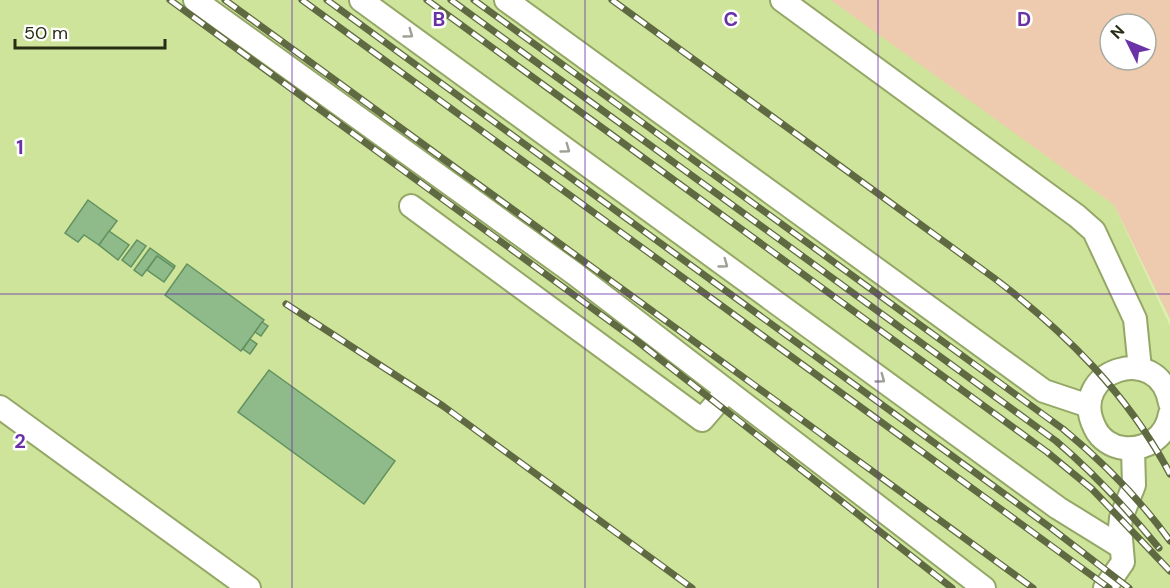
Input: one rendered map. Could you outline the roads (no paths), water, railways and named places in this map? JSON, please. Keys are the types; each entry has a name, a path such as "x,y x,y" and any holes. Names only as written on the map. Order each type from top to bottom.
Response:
{"lane":[{"path":"195,0 575,274 984,588"},
{"path":"361,0 1048,501 1121,547"},
{"path":"506,0 1044,391 1089,406"},
{"path":"782,0 1068,209 1094,231 1135,319 1140,369"},
{"path":"411,206 702,420 727,391"},
{"path":"1170,403 1169,395 1162,383 1152,374 1140,369 1127,368 1115,370 1103,377 1091,395 1089,406 1091,420 1097,432 1107,442 1119,448 1133,449 1152,442 1162,433 1170,414"},
{"path":"0,406 249,588"},
{"path":"1105,588 1123,562 1119,536 1121,518 1134,485 1133,449"}],"railway":[{"path":"170,0 637,341 952,588"},
{"path":"225,0 1033,588"},
{"path":"302,0 1109,588"},
{"path":"327,0 1051,528 1129,588"},
{"path":"427,0 1047,452 1092,489 1170,571"},
{"path":"451,0 1056,441 1110,492 1159,548"},
{"path":"474,0 1063,429 1120,482 1170,541"},
{"path":"612,0 994,278 1046,320 1115,391 1135,417 1170,474"},
{"path":"286,304 443,406 692,588"}]}
